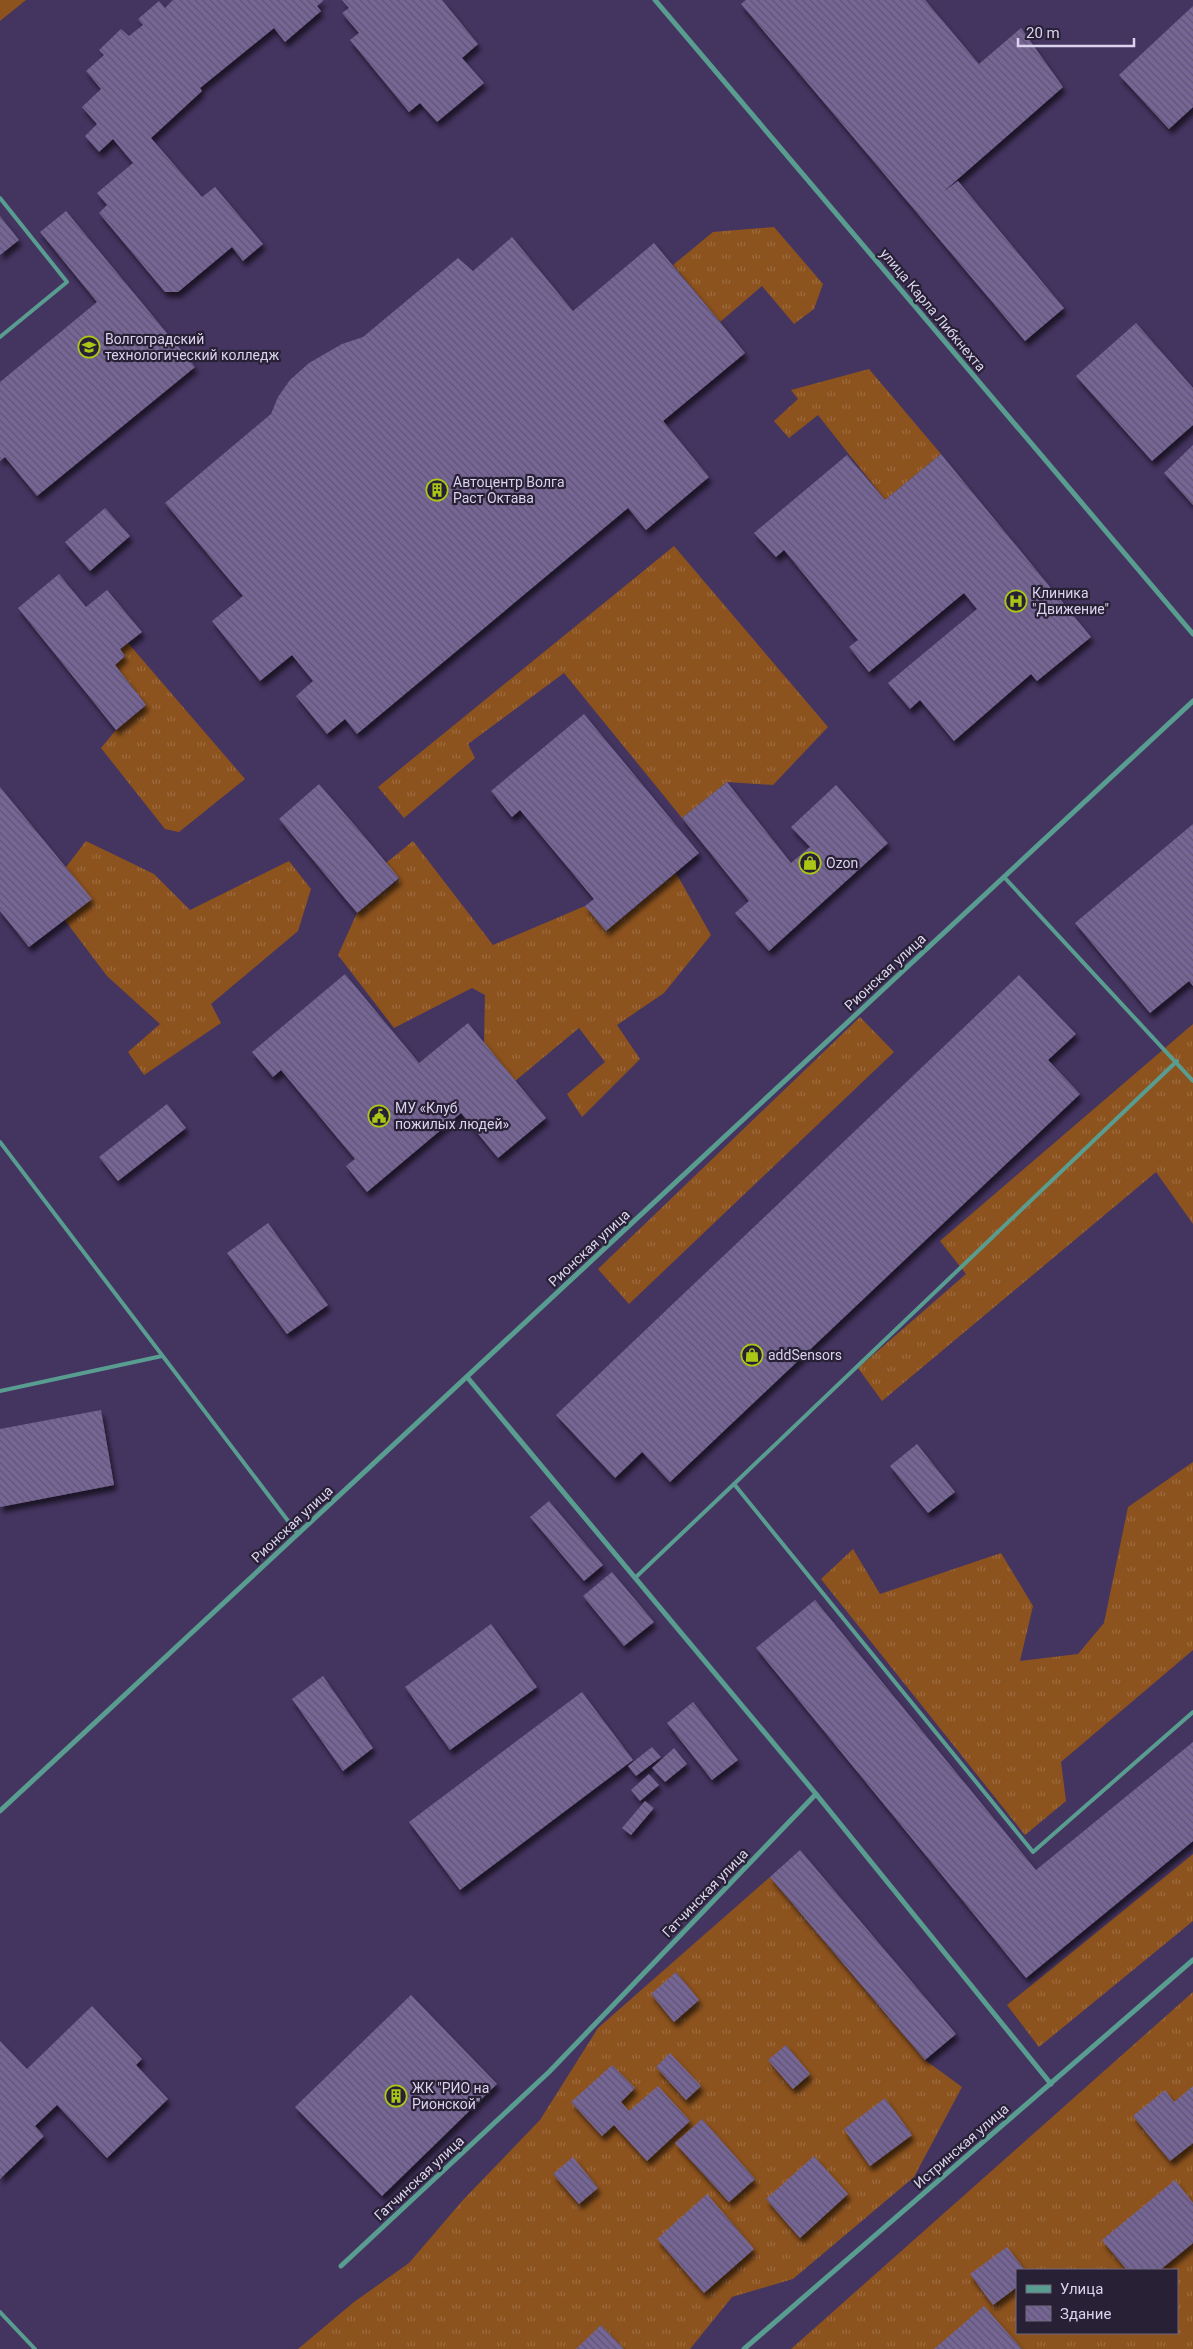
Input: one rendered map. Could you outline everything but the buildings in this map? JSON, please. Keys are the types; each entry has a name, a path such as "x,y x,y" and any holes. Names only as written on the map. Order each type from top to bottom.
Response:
{"street":[{"name":"улица Карла Либкнехта","path":"655,0 1193,634"},
{"name":"Рионская улица","path":"0,1811 1193,701"},
{"path":"467,1377 816,1794 1050,2084"},
{"name":"Гатчинская улица","path":"341,2266 549,2072 816,1794"},
{"name":"Истринская улица","path":"744,2349 1193,1960"}],"lane":[{"path":"0,198 67,282 0,337"},
{"path":"1004,877 1177,1061 1193,1081"},
{"path":"636,1577 1177,1061"},
{"path":"0,1142 298,1534"},
{"path":"0,1391 162,1356"},
{"path":"734,1484 1033,1852 1193,1712"},
{"path":"0,2312 35,2349"}],"green space":[{"path":"0,0 26,0 0,21"},
{"path":"774,227 823,284 814,309 794,324 762,286 720,322 673,265 713,232"},
{"path":"869,369 941,454 885,500 818,415 789,438 774,421 798,399 791,390"},
{"path":"674,546 828,727 773,785 727,782 682,818 564,673 468,744 475,758 404,818 378,787"},
{"path":"128,643 245,779 179,832 165,829 101,748 116,730 146,705 115,665 125,656 120,649"},
{"path":"86,841 154,874 190,910 289,861 311,889 298,931 211,1004 221,1023 144,1075 128,1052 160,1024 107,976 64,919 53,884"},
{"path":"413,841 493,945 585,906 606,931 676,873 711,935 664,993 617,1025 640,1059 582,1117 567,1094 605,1062 579,1028 515,1081 484,1043 485,995 472,988 394,1028 338,955 357,913 399,879 386,863"},
{"path":"860,1017 894,1052 629,1304 598,1269"},
{"path":"1193,1024 1193,1224 1156,1172 882,1401 858,1368 966,1274 940,1241"},
{"path":"1193,1462 1193,1650 1061,1762 1066,1801 1025,1835 821,1579 853,1549 880,1594 1001,1553 1033,1606 1020,1661 1078,1654 1104,1623 1128,1507"},
{"path":"1193,1854 1193,1921 1039,2047 1007,2005"},
{"path":"770,1877 925,2060 962,2087 914,2177 793,2279 732,2297 690,2349 298,2349 354,2302 409,2263 463,2200 540,2120 598,2028"},
{"path":"1193,1992 1193,2349 791,2349"}],"place":[{"name":"Волгоградский технологический колледж","path":"89,347"},
{"name":"Автоцентр Волга Раст Октава","path":"437,490"},
{"name":"Клиника \"Движение\"","path":"1016,601"},
{"name":"Ozon","path":"810,863"},
{"name":"МУ «Клуб пожилых людей»","path":"379,1116"},
{"name":"addSensors","path":"752,1355"},
{"name":"ЖК \"РИО на Рионской\"","path":"396,2096"}]}
